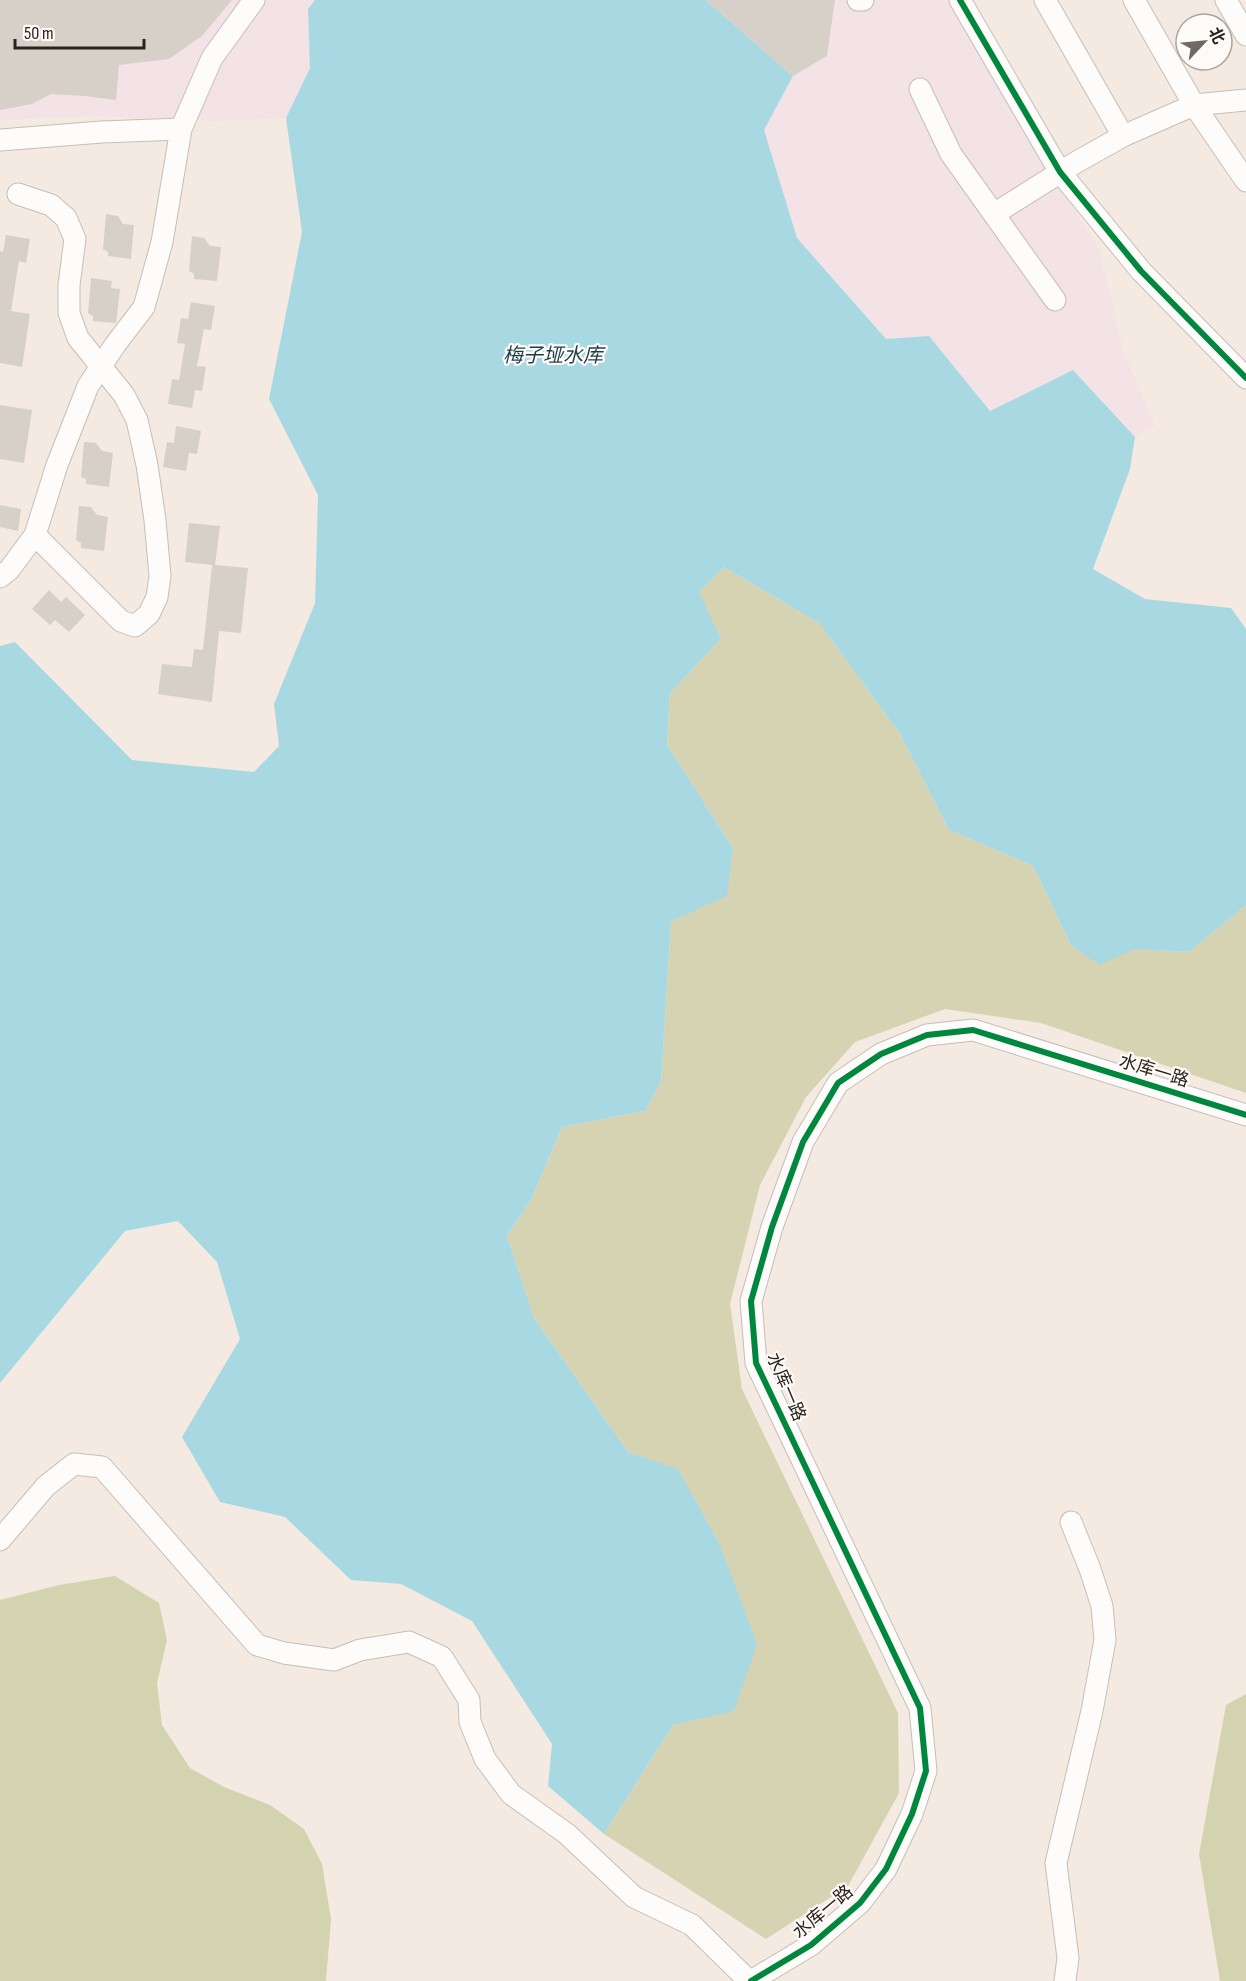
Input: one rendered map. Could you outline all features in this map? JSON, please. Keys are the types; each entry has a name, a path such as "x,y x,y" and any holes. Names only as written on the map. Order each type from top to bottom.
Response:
{"street":[{"path":"0,577 9,570 35,535 61,455 88,386 144,307 162,242 182,129 212,58 254,0"},
{"path":"960,0 1060,172 1142,271 1246,378"},
{"path":"1045,0 1123,136"},
{"path":"1134,0 1194,105 1246,181"},
{"path":"1226,0 1246,35"},
{"path":"920,89 951,154 1055,300"},
{"path":"994,214 1123,136 1194,105 1246,100"},
{"path":"0,140 102,132 182,129"},
{"path":"18,194 51,205 66,218 75,239 69,285 69,313 78,338 124,394 137,420 147,465 160,576 157,597 149,614 135,626 121,621 35,535"},
{"name":"水库一路","path":"750,1981 811,1945 860,1903 886,1869 912,1814 926,1771 920,1708 756,1363 751,1301 772,1227 802,1142 838,1083 881,1054 927,1035 973,1030 1246,1115"},
{"path":"0,1540 46,1486 75,1464 102,1467 257,1645 284,1653 334,1660 360,1650 409,1642 442,1657 469,1700 470,1722 485,1759 511,1794 567,1834 633,1897 692,1925 750,1981"},
{"path":"1065,1981 1068,1958 1056,1863 1092,1711 1106,1640 1102,1606 1071,1521"}],"shaded area":[{"path":"0,0 315,0 308,9 310,68 286,118 213,121 100,116 0,120"},
{"path":"835,0 948,0 1099,250 1123,350 1155,426 1135,437 1073,370 989,411 929,336 886,339 797,238 764,130 793,76 827,56"},
{"path":"724,567 819,623 900,734 949,830 1033,866 1071,945 1189,952 1246,905 1246,1093 1041,1023 945,1009 855,1042 806,1097 760,1185 730,1304 742,1389 898,1713 899,1793 848,1886 766,1939 604,1834 673,1725 734,1710 719,1543 678,1470 628,1452 534,1318 507,1236 531,1200 562,1127 645,1111 661,1081 671,921 733,848 667,745 670,693 721,639 698,593"}],"green space":[{"path":"115,1576 159,1603 167,1640 157,1683 162,1725 190,1768 224,1787 270,1805 304,1829 322,1864 331,1919 326,1981 0,1981 0,1600 59,1585"},
{"path":"1246,1694 1246,1981 1220,1981 1199,1854 1226,1705"}],"water":[{"name":"梅子垭水库","path":"315,0 706,0 793,76 764,130 797,238 886,339 929,336 990,411 1073,370 1135,437 1130,469 1093,569 1145,599 1231,608 1246,629 1246,905 1189,952 1135,949 1099,965 1071,945 1033,866 949,830 900,734 819,623 724,567 699,592 721,639 670,693 667,745 733,848 727,896 671,921 661,1081 645,1111 562,1127 531,1200 507,1236 534,1318 628,1452 678,1469 719,1543 757,1644 734,1711 673,1725 604,1834 548,1786 552,1744 472,1621 401,1584 351,1580 285,1517 220,1502 182,1437 240,1339 217,1262 178,1221 125,1231 0,1383 0,646 15,642 132,760 254,772 279,746 274,704 315,603 318,495 269,399 302,232 286,118 310,68 308,9"}],"building":[{"path":"0,0 232,0 202,36 169,59 119,65 116,100 51,94 32,104 0,110"},
{"path":"706,0 835,0 827,56 793,76"},
{"path":"106,214 118,216 123,224 134,225 131,259 108,256 108,252 103,249"},
{"path":"6,235 30,239 26,263 19,261 11,311 30,314 22,367 0,363 0,251 3,252"},
{"path":"192,236 204,238 210,246 221,247 217,281 194,279 194,274 189,271"},
{"path":"91,278 112,281 111,288 120,289 116,323 93,321 93,316 88,313"},
{"path":"191,302 215,306 211,330 204,329 197,366 206,367 202,391 195,390 192,408 168,404 172,379 179,380 185,344 177,343 181,318 188,319"},
{"path":"0,405 32,410 24,463 0,459"},
{"path":"176,426 201,431 197,454 189,453 186,471 163,467 167,442 174,443"},
{"path":"84,442 96,443 102,451 113,453 109,487 86,484 86,479 81,477"},
{"path":"0,505 21,509 18,531 0,527"},
{"path":"79,506 91,507 97,515 108,517 104,551 81,548 81,543 76,540"},
{"path":"189,523 220,526 215,565 248,568 241,633 219,631 212,702 158,694 162,664 192,667 194,649 203,650 212,565 185,562"},
{"path":"49,590 61,602 66,597 85,615 69,632 55,620 50,625 32,609"}],"cycle path":[{"path":"960,0 1060,172 1141,271 1246,378"},
{"path":"751,1981 811,1945 860,1903 886,1869 912,1814 926,1771 920,1708 756,1363 751,1301 772,1227 803,1142 838,1083 881,1054 927,1035 973,1030 1246,1115"}]}
